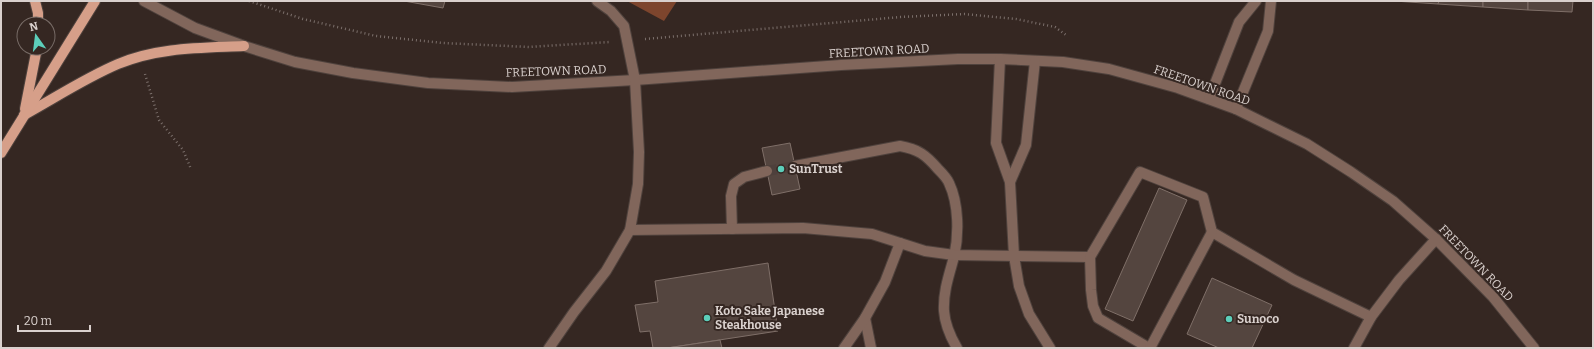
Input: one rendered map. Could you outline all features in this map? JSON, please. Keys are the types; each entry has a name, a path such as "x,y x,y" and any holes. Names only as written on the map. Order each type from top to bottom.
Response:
{"main road":[{"path":"35,1 38,16"},
{"path":"1,153 95,1"},
{"path":"24,115 90,77 119,64 162,52 190,48 244,46"},
{"path":"24,115 35,56"}],"street":[{"name":"FREETOWN ROAD","path":"144,1 195,28 244,46 295,62 353,73 428,83 512,87 635,80 841,65 958,59 1063,62 1109,69 1178,88 1236,109 1307,144 1345,168 1393,201 1436,239 1493,297 1534,348"},
{"path":"549,348 574,312 606,271 630,230 638,184 639,152 635,80 624,26 612,11 597,1"},
{"path":"1209,99 1239,22 1256,1"},
{"path":"1236,109 1268,31 1271,1"},
{"path":"1000,59 996,143 1010,182 1014,256 1019,286 1029,314 1050,348"},
{"path":"1010,182 1026,145 1035,61"},
{"path":"795,166 877,149 900,146 912,148 926,155 949,181 955,197 958,217 954,255 945,291 944,311 948,331 956,348"},
{"path":"732,229 731,196 734,184 744,177 767,171"},
{"path":"1140,172 1204,197 1212,232 1149,348 1098,318 1093,306 1090,257 1140,172"},
{"path":"630,230 803,228 840,230 872,234 925,251 954,255 1090,257"},
{"path":"1212,232 1294,280 1370,317"},
{"path":"1354,348 1370,317 1399,280 1436,239"},
{"path":"844,348 865,318 885,282 900,243"},
{"path":"865,318 871,348"}],"path":[{"path":"249,1 302,20 376,36 443,43 529,47 617,41"},
{"path":"641,39 901,17 964,14 1016,19 1054,27 1066,35"},
{"path":"145,74 159,120 183,150 191,169"}],"shaded area":[{"path":"627,1 677,1 664,21"}],"building":[{"path":"404,1 445,1 443,8"},
{"path":"1394,1 1439,1 1438,4"},
{"path":"1439,1 1483,1 1483,7 1438,4"},
{"path":"1483,1 1528,1 1528,10 1483,7"},
{"path":"1528,1 1573,1 1572,12 1528,10"},
{"name":"SunTrust","path":"790,143 800,189 772,195 762,148"},
{"path":"1159,188 1187,200 1133,321 1105,309"},
{"name":"Koto Sake Japanese Steakhouse","path":"768,263 778,331 667,348 653,348 650,331 640,332 635,305 658,302 655,281"},
{"name":"Sunoco","path":"1212,278 1272,305 1252,348 1219,348 1187,334"},
{"path":"720,340 722,348 667,348"}],"tunnel":[{"path":"767,171 795,166"}],"place":[{"name":"SunTrust","path":"781,169"},
{"name":"Koto Sake Japanese Steakhouse","path":"707,318"},
{"name":"Sunoco","path":"1229,319"}]}
